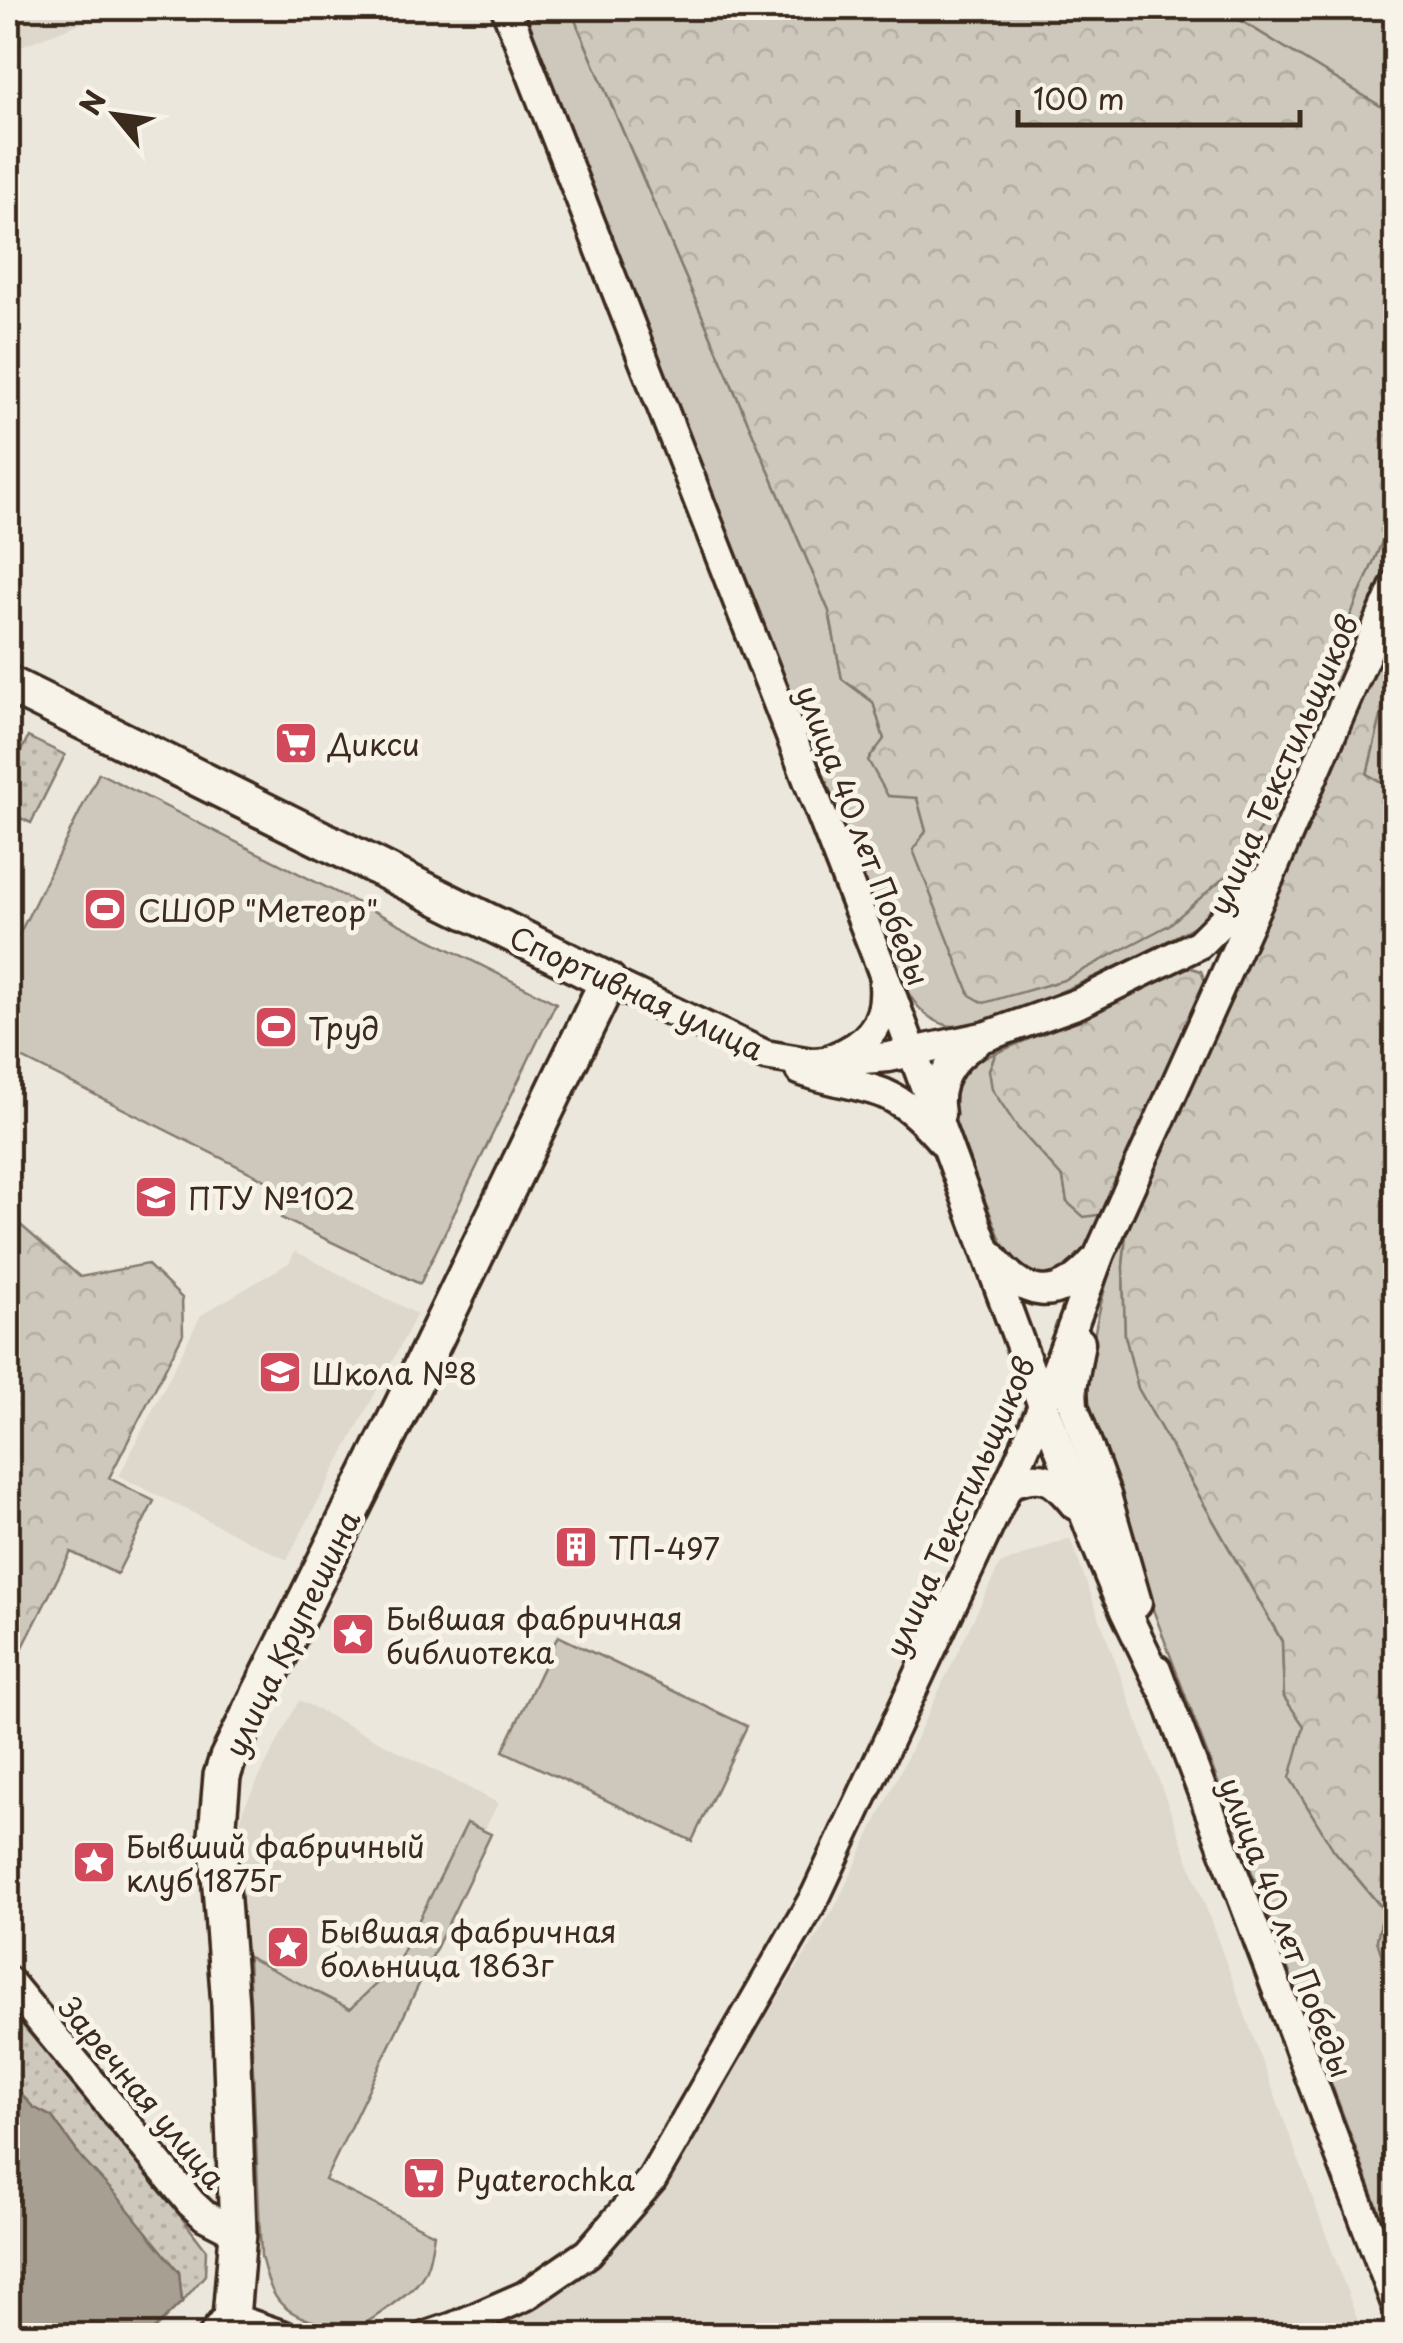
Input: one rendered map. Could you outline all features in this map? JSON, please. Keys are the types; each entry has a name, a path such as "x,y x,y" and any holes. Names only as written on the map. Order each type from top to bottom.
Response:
{"main road":[{"name":"Спортивная улица","path":"8,684 608,981"},
{"name":"улица Крупешина","path":"224,2327 238,2233 230,2005 218,1858 222,1776 608,981"}],"street":[{"name":"улица 40 лет Победы","path":"506,8 880,964 1042,1406 1116,1592 1161,1686 1396,2303"},
{"name":"улица Текстильщиков","path":"427,2336 525,2296 588,2253 652,2179 816,1895 1008,1484 1100,1253 1396,584"},
{"name":"Спортивная улица","path":"608,981 765,1055 812,1062 889,1057 987,1036 1079,1003 1199,944 1272,871"},
{"path":"1199,944 1209,945 1224,958 1222,982"},
{"path":"880,964 902,1002 920,1022 945,1034 987,1036"},
{"path":"812,1062 849,1051 876,1028 885,1003 880,964"},
{"path":"952,1159 939,1106 941,1082 955,1059 987,1036"},
{"path":"765,1055 811,1074 896,1099 928,1127 952,1159"},
{"path":"983,1240 1001,1267 1025,1286 1042,1292 1073,1283 1100,1253"},
{"name":"улица 40 лет Победы","path":"1100,1253 1075,1368 1073,1406 1106,1495 1161,1686"},
{"path":"1008,1484 1036,1477 1058,1485 1093,1536"},
{"name":"Заречная улица","path":"8,1981 205,2216 238,2233"},
{"path":"224,2327 284,2336"}],"shaded area":[{"path":"8,8 120,8 8,51"},
{"name":"Школа №8","path":"295,1251 417,1314 287,1560 119,1476 201,1315 289,1263"},
{"path":"1070,1538 1363,2335 465,2336 532,2308 598,2265 659,2187 835,1907 1000,1564"},
{"path":"299,1700 498,1803 380,2044 249,1976 239,1834 243,1809"},
{"path":"8,2080 33,2107 52,2117 83,2160 179,2272 182,2302 152,2331 153,2335 8,2335"}],"green space":[{"path":"515,8 570,8 829,611 842,679 873,702 884,739 917,798 926,831 1247,857 1395,511 1395,553 1261,864 1215,912 1118,966 997,1016 966,1025 946,1025 930,1018 918,1006 900,977"},
{"path":"570,8 1220,8 1395,115 1395,511 1248,857 1169,925 1064,980 984,1003 970,995 913,850 926,831 917,798 888,796 868,760 884,739 873,702 842,679 829,611"},
{"path":"1220,8 1395,8 1395,115"},
{"path":"1395,617 1395,658 1367,774 1396,790 1395,1998 1377,1940 1384,1910 1333,1849 1290,1778 1304,1726 1284,1697 1282,1641 1138,1388 1125,1335 1123,1267 1128,1214"},
{"path":"1395,658 1395,790 1367,775"},
{"path":"28,737 65,755 31,823 8,812 8,777"},
{"name":"Труд","path":"99,773 556,1003 420,1284 281,1218 293,1194 8,1051 8,957"},
{"path":"1188,967 1201,971 1206,984 1104,1214 1084,1217 1067,1202 1063,1178 1017,1127 992,1089 989,1070 996,1053"},
{"path":"996,1053 989,1070 1017,1127 1063,1178 1067,1202 1104,1214 1082,1263 1044,1285 1009,1260 947,1107 961,1067"},
{"path":"8,1214 80,1277 147,1264 182,1298 183,1334 109,1478 154,1501 117,1574 71,1552 20,1653 8,1643"},
{"path":"1128,1214 1123,1267 1125,1335 1138,1388 1282,1642 1284,1697 1305,1726 1333,1849 1384,1911 1377,1940 1396,1998 1395,2253 1087,1434 1094,1338"},
{"path":"558,1636 747,1726 692,1841 503,1751"},
{"path":"467,1823 491,1834 325,2180 434,2234 429,2261 416,2285 365,2323 344,2326 306,2319 278,2300 261,2256 248,1957 350,2009 397,1964"},
{"path":"8,2008 156,2184 206,2250 205,2275 182,2302 179,2272 83,2160 52,2117 33,2107 8,2080"}],"place":[{"name":"Дикси","path":"296,743"},
{"name":"СШОР \"Метеор\"","path":"105,909"},
{"name":"Труд","path":"276,1027"},
{"name":"ПТУ №102","path":"156,1197"},
{"name":"Школа №8","path":"280,1372"},
{"name":"ТП-497","path":"576,1547"},
{"name":"Бывшая фабричная библиотека","path":"353,1634"},
{"name":"Бывший фабричный клуб 1875г","path":"94,1862"},
{"name":"Бывшая фабричная больница 1863г","path":"288,1947"},
{"name":"Pyaterochka","path":"424,2178"}]}
